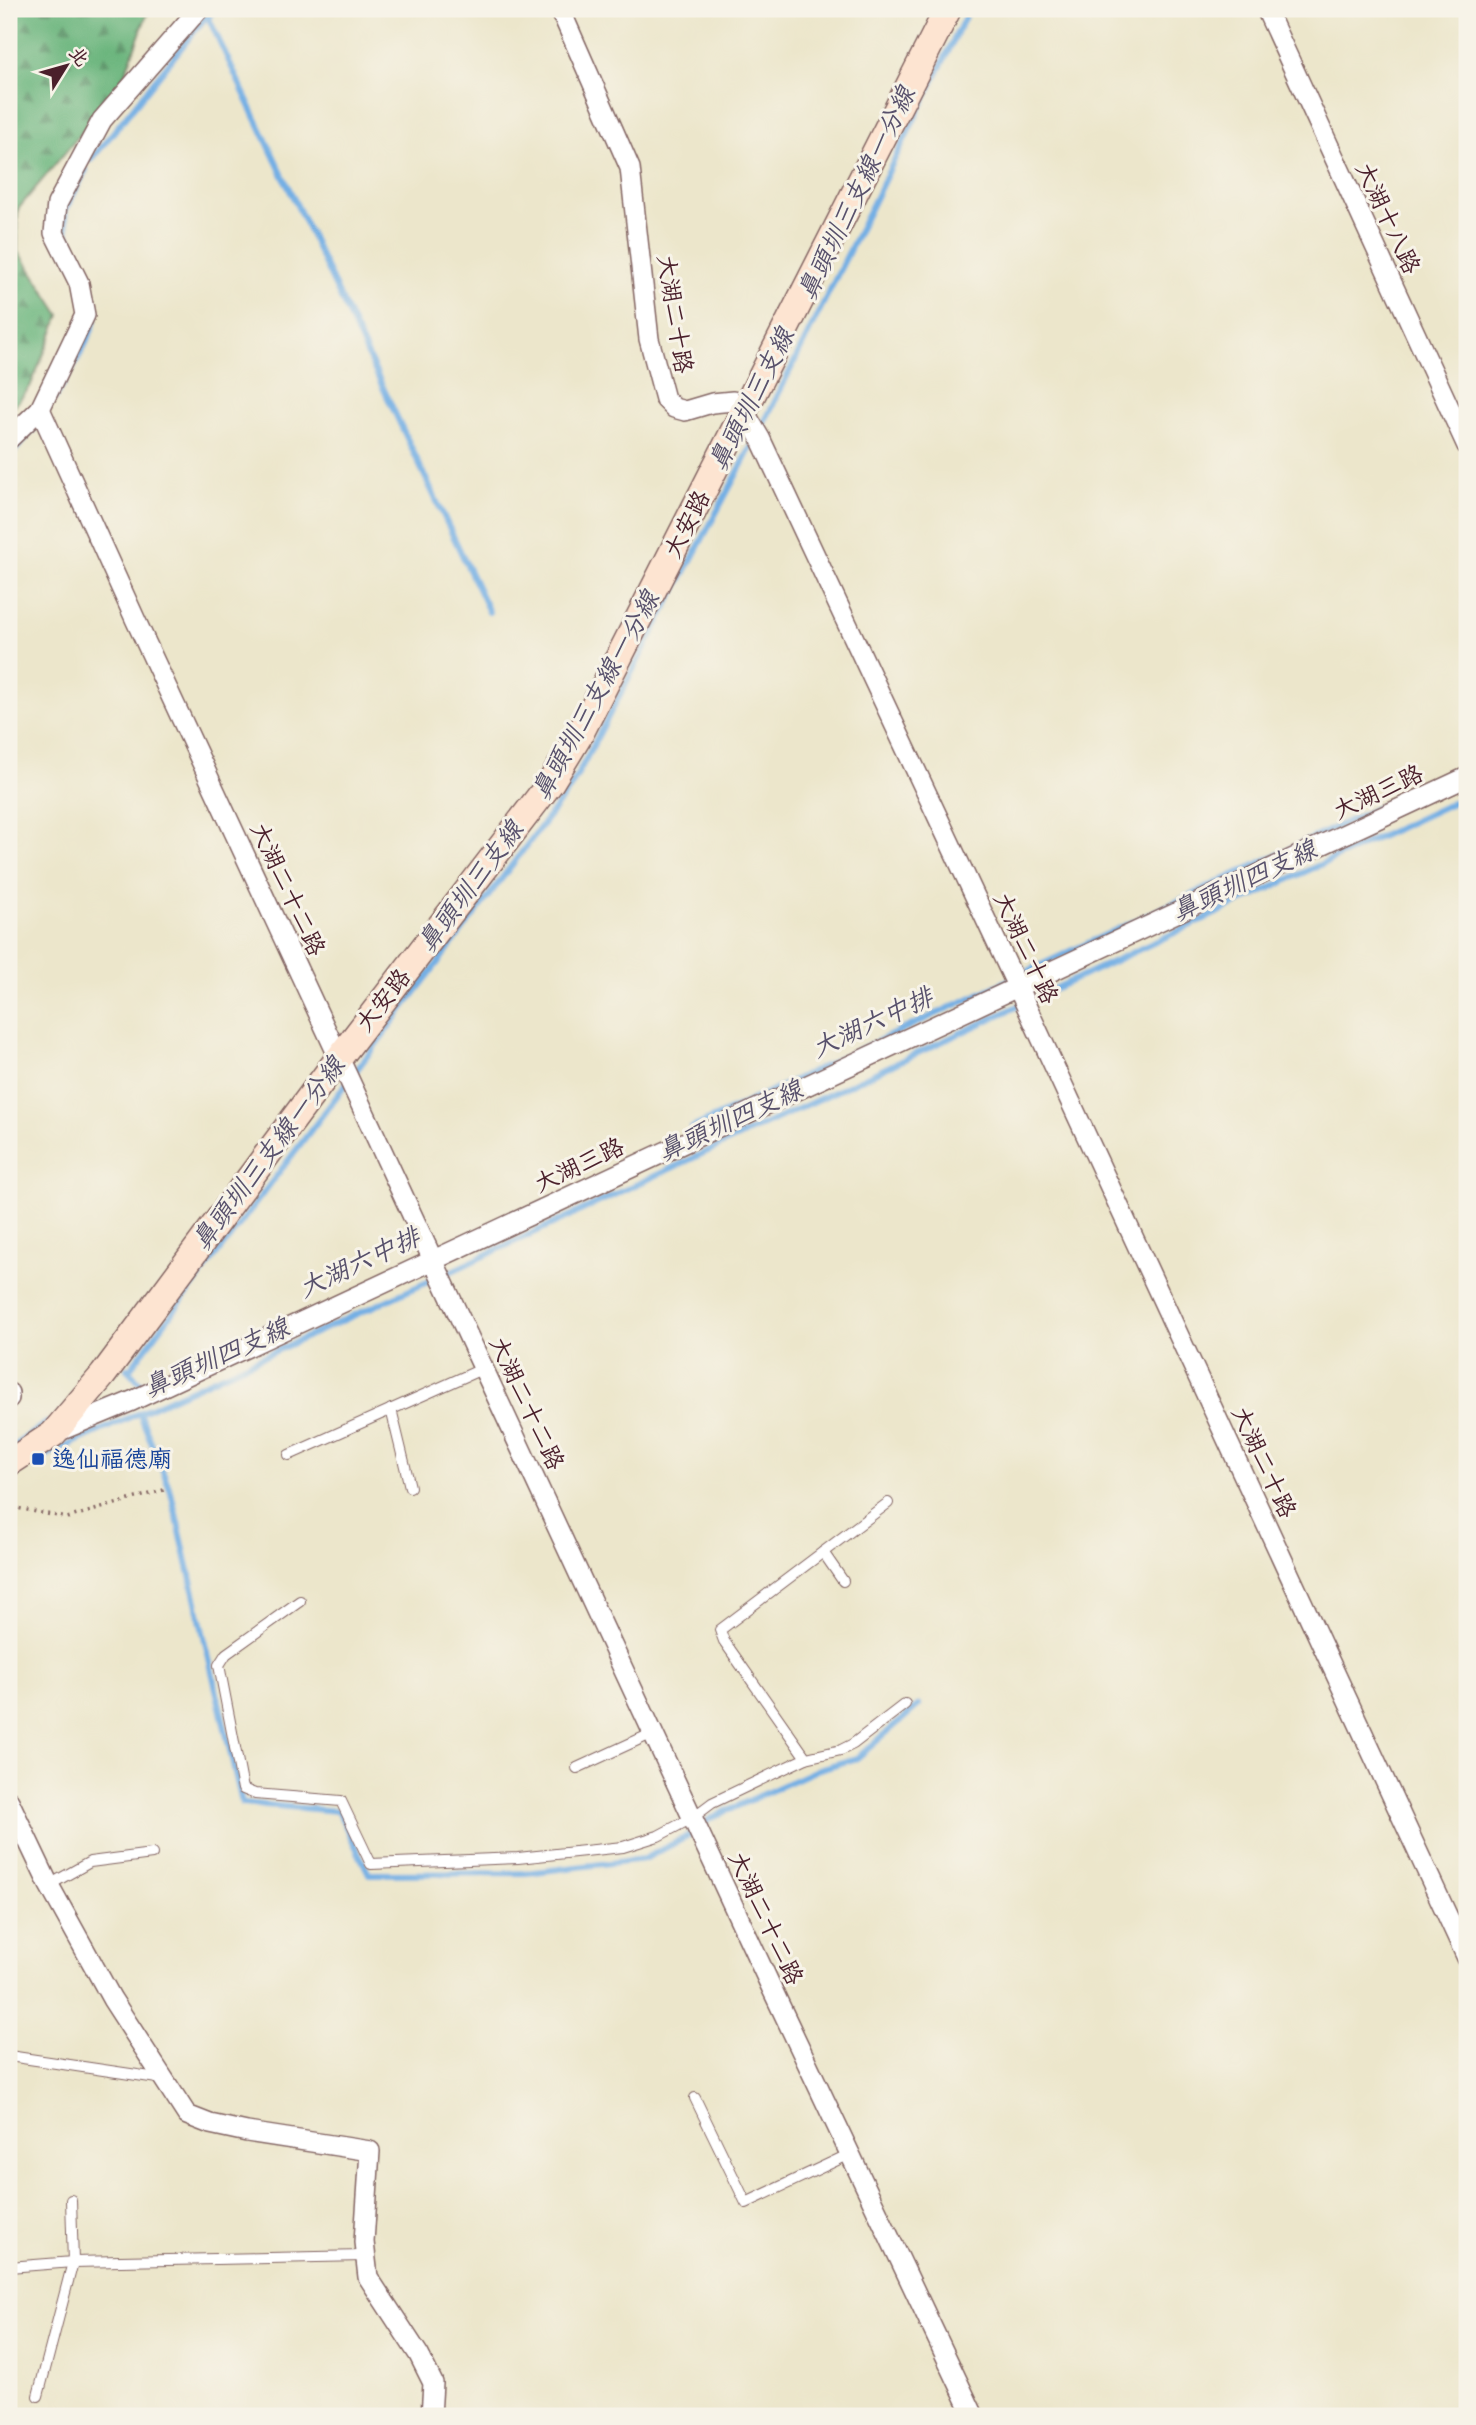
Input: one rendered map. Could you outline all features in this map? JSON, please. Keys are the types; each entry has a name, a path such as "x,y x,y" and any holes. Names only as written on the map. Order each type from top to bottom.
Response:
{"street":[{"path":"9,439 40,409 85,315 79,283 54,233 57,204 102,120 199,9"},
{"name":"大湖二十路","path":"560,9 630,168 649,340 665,399 674,408 685,411 712,403 733,401 744,411 765,450 1017,986 1467,1958"},
{"name":"大安路","path":"9,1463 53,1434 103,1376 339,1058 551,782 579,736 948,9"},
{"name":"大湖十八路","path":"1265,9 1467,446"},
{"name":"大湖二十二路","path":"40,409 135,621 485,1368 692,1818 974,2416"},
{"name":"大湖三路","path":"53,1434 132,1401 1467,777"},
{"path":"9,1801 49,1885 112,1999 187,2115 210,2124 370,2151 364,2256 368,2277 419,2355 433,2383 431,2416"}],"lane":[{"path":"289,1455 485,1368"},
{"path":"391,1409 410,1487"},
{"path":"806,1758 724,1641 720,1630 888,1503"},
{"path":"823,1552 843,1581"},
{"path":"300,1601 226,1654 219,1665 243,1789 255,1794 341,1801 371,1864 518,1858 623,1847 658,1836 692,1818 712,1803 806,1758 841,1750 853,1744 905,1704"},
{"path":"577,1768 653,1733"},
{"path":"49,1885 90,1862 152,1854"},
{"path":"9,2056 164,2078"},
{"path":"695,2098 746,2203 850,2154"},
{"path":"38,2396 73,2262 71,2200"},
{"path":"9,2267 73,2262 364,2256"}],"path":[{"path":"9,1500 18,1508 67,1518 167,1489"}],"green space":[{"path":"9,9 149,9 121,85 18,209 18,250 60,315 30,387 9,413"}],"waterway":[{"path":"215,9 208,17 489,612"},
{"name":"鼻頭圳三支線","path":"127,1369 130,1369 571,787 767,417 969,9"},
{"path":"91,160 209,13"},
{"path":"81,266 67,234 65,211 86,170"},
{"path":"55,398 93,326 94,303 87,280"},
{"path":"9,457 42,419"},
{"name":"大湖六中排","path":"692,1128 1467,766"},
{"name":"鼻頭圳四支線","path":"38,1459 454,1270 1467,796"},
{"name":"大湖六中排","path":"127,1369 142,1385 280,1321"},
{"path":"140,1414 171,1492 242,1803 338,1811 369,1874 526,1873 644,1859 690,1835 711,1818 819,1769 857,1758 919,1705"},
{"path":"15,1445 46,1423"}],"place":[{"name":"逸仙福德廟","path":"38,1459"}],"water label":[{"name":"鼻頭圳三支線一分線","path":"856,193"},
{"name":"鼻頭圳三支線一分線","path":"595,695"},
{"name":"鼻頭圳三支線一分線","path":"268,1153"}]}
